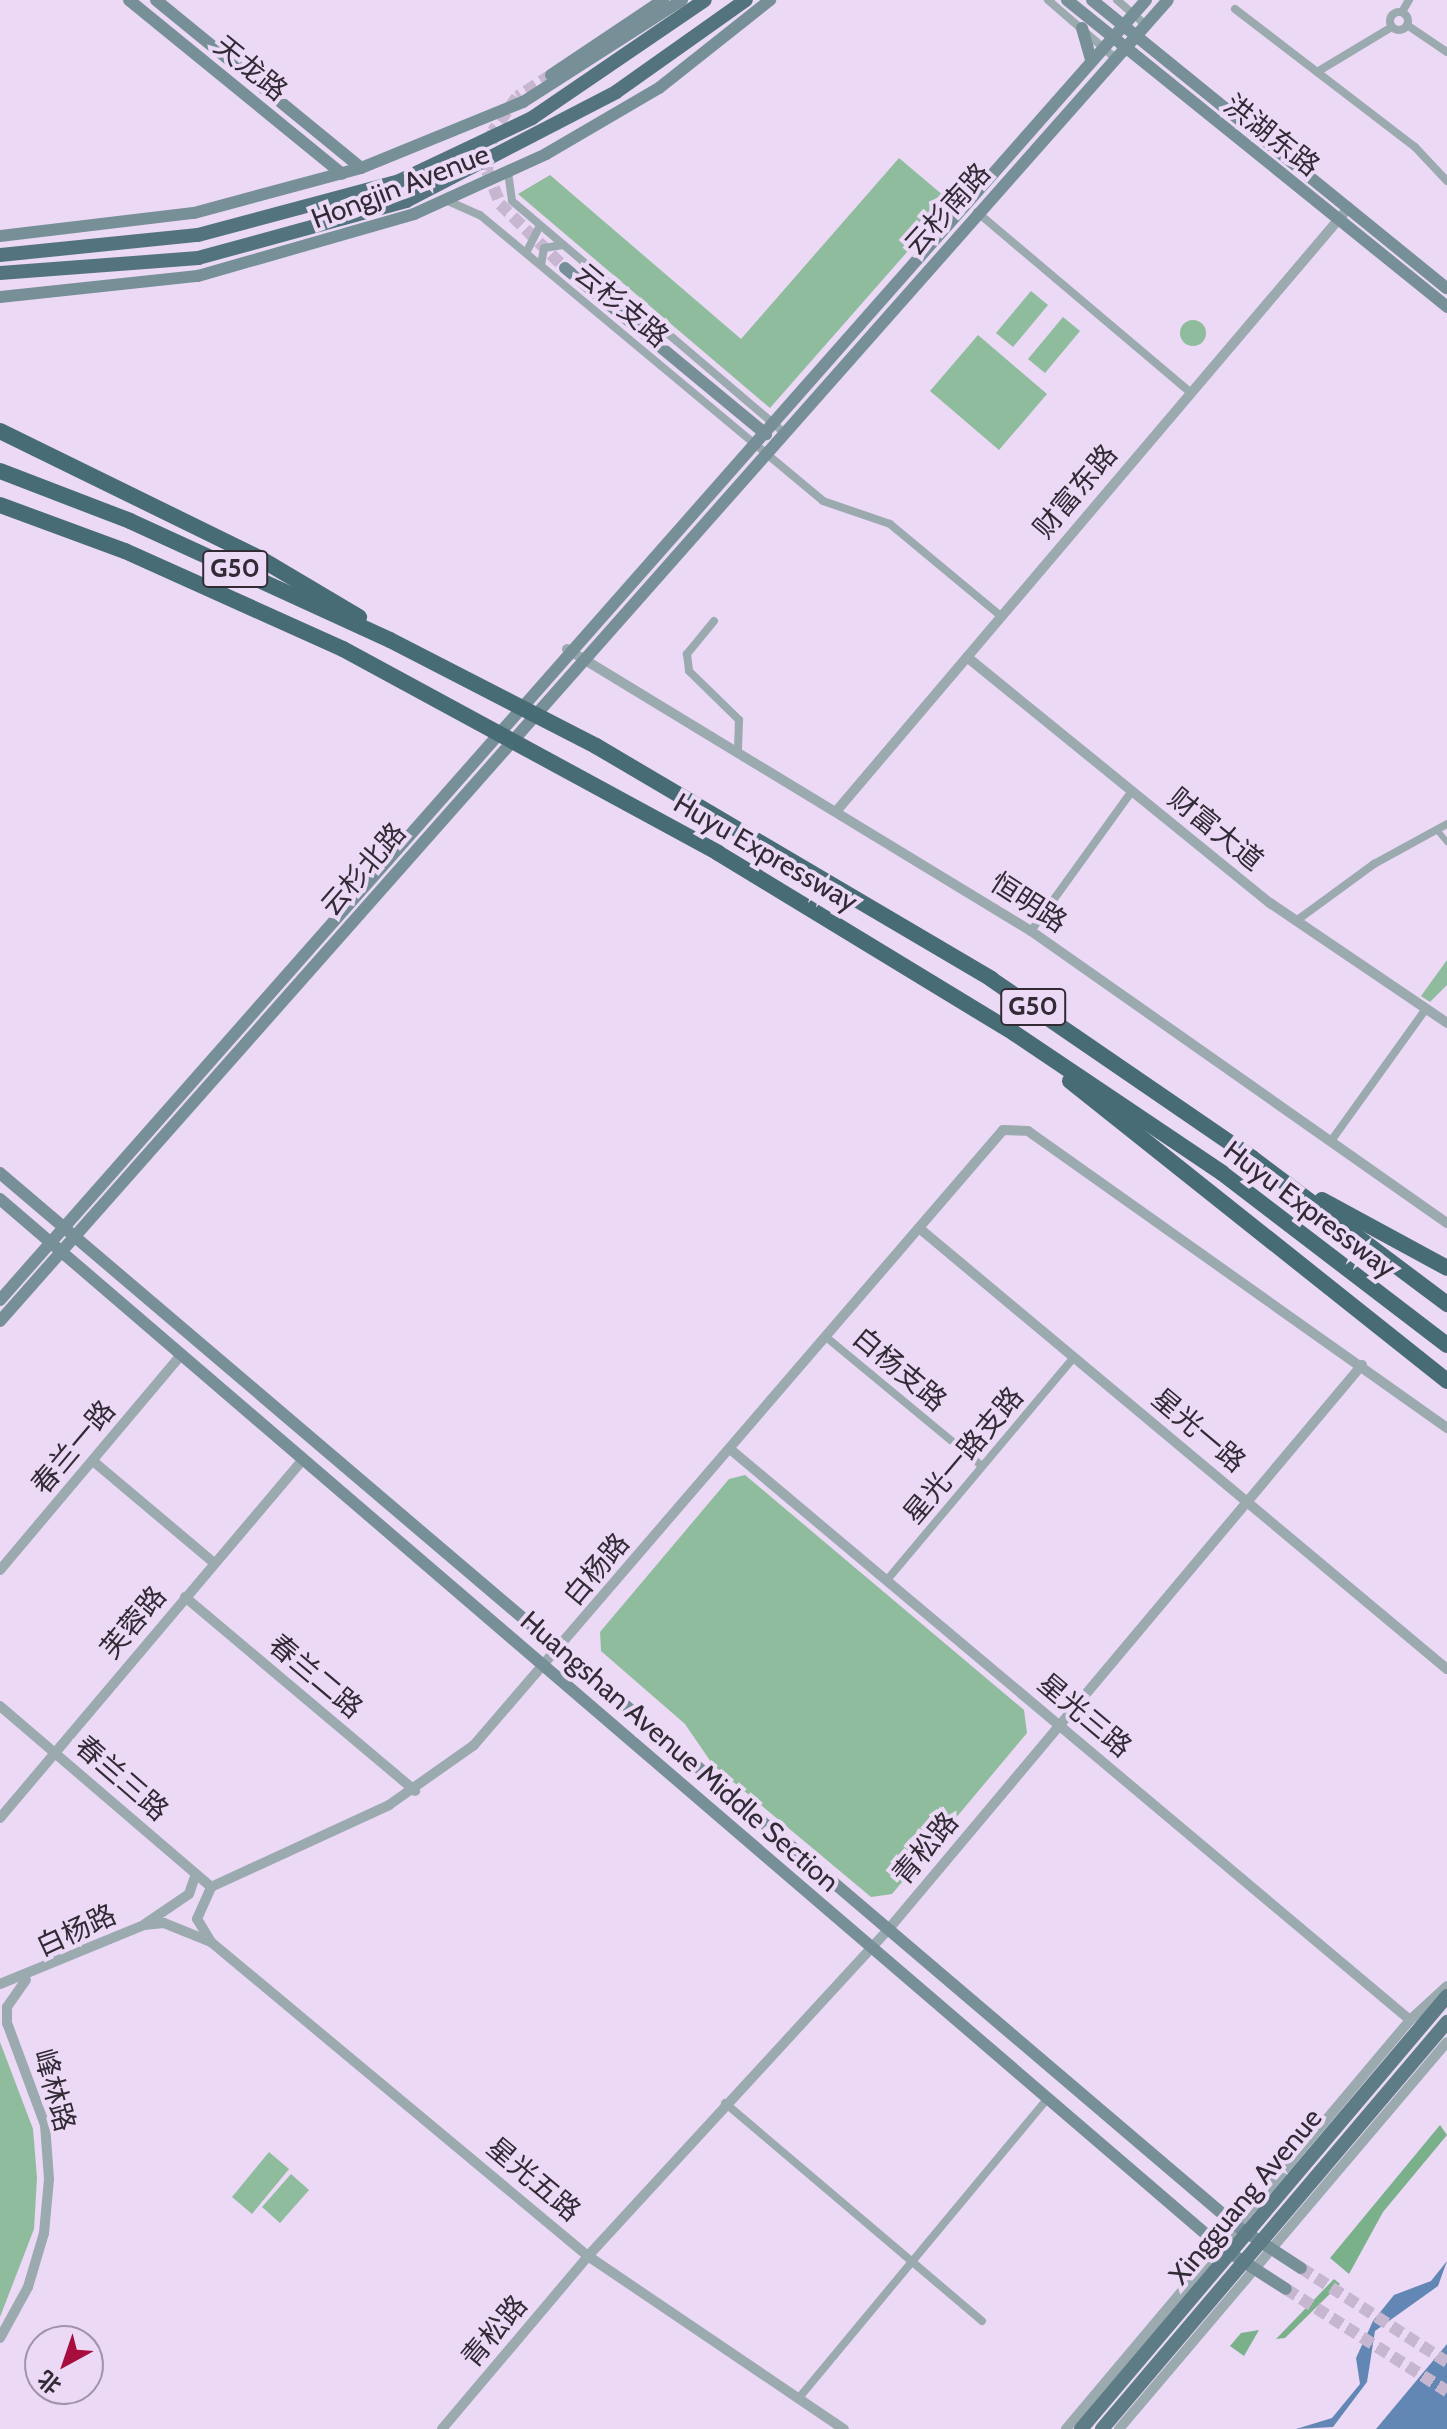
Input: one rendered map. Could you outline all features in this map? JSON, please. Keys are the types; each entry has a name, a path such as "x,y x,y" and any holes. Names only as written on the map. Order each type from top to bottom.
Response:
{"highway":[{"name":"Hongjin Avenue","path":"0,255 198,235 399,181 532,118 705,0"},
{"name":"Hongjin Avenue","path":"0,273 198,258 406,201 616,92 746,0"},
{"path":"0,431 330,596 390,640"},
{"path":"0,439 85,476"},
{"name":"Huyu Expressway","path":"0,471 130,521 390,640 596,746 991,979 1283,1180 1447,1304"},
{"name":"Huyu Expressway","path":"0,505 139,557 446,703 577,773 1014,1033 1222,1173 1447,1345"},
{"path":"1014,1033 1161,1160 1447,1381"},
{"path":"1283,1180 1447,1268"}],"main road":[{"name":"天龙路","path":"129,0 342,174"},
{"name":"天龙路","path":"155,0 361,168"},
{"path":"551,75 663,0"},
{"name":"Hongjin Avenue","path":"0,236 194,213 361,168 523,102 682,0"},
{"name":"Hongjin Avenue","path":"0,297 133,286 240,267 448,201 508,172 659,88 770,0"},
{"name":"洪湖东路","path":"1067,0 1118,52 1339,218 1447,307"},
{"name":"洪湖东路","path":"1092,0 1447,288"},
{"name":"云杉南路","path":"751,440 1146,0"},
{"name":"云杉南路","path":"764,451 1118,52 1168,0"},
{"path":"1082,28 1091,60"},
{"path":"565,268 778,436"},
{"name":"云杉北路","path":"0,1300 751,440"},
{"name":"云杉北路","path":"0,1321 764,451"},
{"name":"Huangshan Avenue Middle Section","path":"0,1173 1238,2227 1301,2268"},
{"name":"Huangshan Avenue Middle Section","path":"0,1199 1221,2247 1286,2289"},
{"name":"Xingguang Avenue","path":"1081,2429 1447,1996"},
{"name":"Xingguang Avenue","path":"1102,2429 1447,2022"}],"street":[{"path":"145,12 155,0"},
{"name":"洪湖东路","path":"1048,0 1082,28 1107,42"},
{"path":"1117,0 1145,24"},
{"path":"1392,27 1391,15 1402,12 1409,0"},
{"path":"1235,9 1317,72 1447,181"},
{"path":"1402,12 1407,25 1447,52"},
{"path":"1317,72 1392,27 1407,25"},
{"name":"云杉支路","path":"508,172 512,201 765,425"},
{"name":"云杉支路","path":"448,201 467,205 823,501 890,524 1001,616"},
{"name":"财富东路","path":"839,808 1349,207"},
{"path":"976,211 1190,392"},
{"path":"526,253 540,226"},
{"path":"542,266 544,248 563,245"},
{"path":"714,621 687,654 689,671 739,720 738,749"},
{"name":"恒明路","path":"567,649 839,808 1031,931 1447,1223"},
{"name":"财富大道","path":"967,657 1296,921 1447,1023"},
{"path":"1031,931 1132,791"},
{"path":"1296,921 1374,864 1447,824"},
{"path":"1437,830 1447,842"},
{"path":"1331,1141 1426,1009"},
{"name":"白杨路","path":"211,1887 415,1791 474,1745 1003,1130 1028,1131 1362,1365"},
{"name":"星光一路","path":"919,1228 1447,1669"},
{"name":"白杨支路","path":"826,1337 982,1466"},
{"name":"春兰一路","path":"0,1570 182,1354"},
{"name":"星光一路支路","path":"887,1580 1074,1357"},
{"path":"1362,1365 1447,1428"},
{"name":"青松路","path":"442,2429 588,2256 725,2103 887,1931 1362,1365"},
{"name":"星光三路","path":"730,1449 1410,2020"},
{"name":"芙蓉路","path":"0,1818 303,1459"},
{"path":"93,1461 214,1563"},
{"name":"春兰二路","path":"185,1597 415,1791"},
{"name":"春兰三路","path":"0,1706 211,1887"},
{"name":"白杨路","path":"27,1978 144,1925 189,1894 196,1874"},
{"path":"211,1887 197,1919 211,1942"},
{"name":"白杨路","path":"144,1925 176,1926 211,1942"},
{"name":"星光五路","path":"211,1942 588,2256 844,2429"},
{"path":"0,1984 27,1978"},
{"name":"峰林路","path":"0,2338 28,2287 44,2233 49,2179 45,2125 7,2023 10,2000 27,1978"},
{"path":"1066,2429 1410,2020 1447,1986"},
{"path":"1119,2429 1447,2042"},
{"path":"798,2399 1047,2099"},
{"path":"725,2103 982,2321"}],"green space":[{"path":"899,158 951,202 770,408 518,194 550,175 741,339"},
{"path":"1031,291 1048,305 1013,347 996,333"},
{"path":"1063,317 1080,331 1045,373 1028,359"},
{"path":"1193,320 1202,324 1206,333 1202,342 1193,346 1184,342 1180,333 1184,324"},
{"path":"978,335 1047,394 999,450 930,391"},
{"path":"1447,960 1447,985 1430,1002 1421,996"},
{"path":"745,1475 1024,1710 1027,1733 892,1894 871,1897 713,1765 685,1724 601,1651 600,1632 729,1479"},
{"path":"0,2042 33,2129 37,2178 34,2229 0,2317"},
{"path":"1440,2125 1447,2135 1383,2212 1349,2274 1330,2258"},
{"path":"269,2152 289,2169 252,2214 232,2197"},
{"path":"291,2174 309,2190 280,2223 262,2207"},
{"path":"1334,2279 1340,2284 1285,2338 1276,2339"},
{"path":"1259,2330 1244,2356 1230,2346 1241,2333"}],"water":[{"path":"1447,2261 1438,2286 1375,2331 1367,2382 1333,2427 1296,2429 1332,2418 1360,2384 1356,2358 1373,2321 1394,2295 1431,2281"},
{"path":"1447,2344 1447,2429 1376,2429"}],"tunnel":[{"path":"551,75 517,97 493,131 487,171 500,204 565,268"},
{"path":"1301,2268 1447,2362"},
{"path":"1286,2289 1447,2391"}]}
